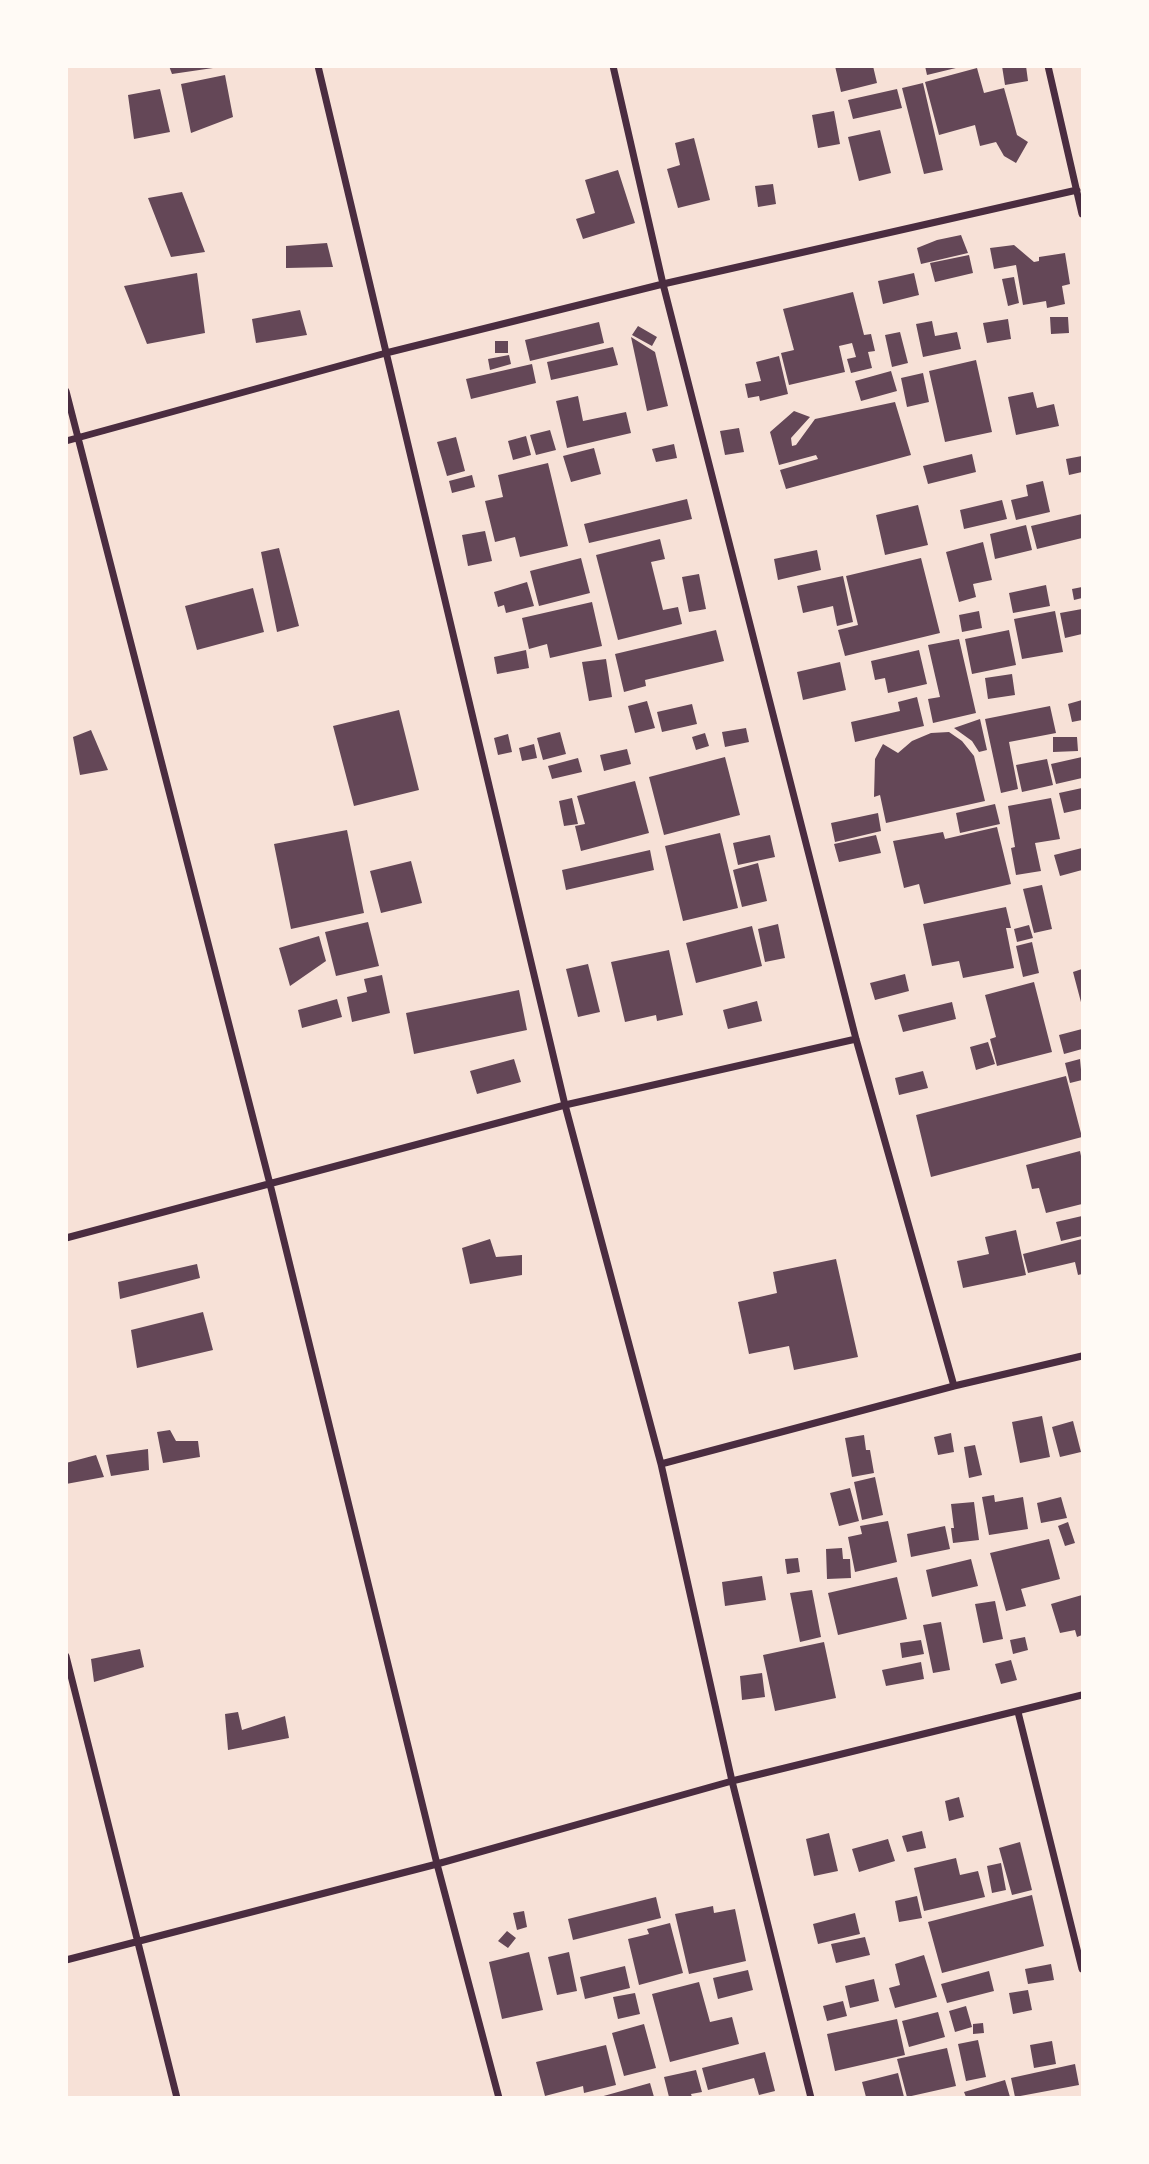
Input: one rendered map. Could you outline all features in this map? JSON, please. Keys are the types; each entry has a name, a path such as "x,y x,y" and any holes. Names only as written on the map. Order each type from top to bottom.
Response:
{"street":[{"path":"318,66 565,1105 661,1464 732,1781 811,2098"},
{"path":"612,66 663,284 856,1039 954,1386"},
{"path":"1048,66 1083,214"},
{"path":"66,441 386,353 663,284 1077,190"},
{"path":"66,391 270,1184 437,1864 499,2098"},
{"path":"66,1238 565,1105 856,1039"},
{"path":"661,1464 954,1386 1083,1356"},
{"path":"66,1656 177,2098"},
{"path":"66,1960 437,1864 732,1781 1083,1695"},
{"path":"1018,1712 1083,1969"}],"building":[{"path":"169,66 213,66 213,68 172,74"},
{"path":"835,66 873,66 877,83 841,92"},
{"path":"925,66 959,66 960,67 927,75"},
{"path":"1002,66 1026,66 1028,81 1005,85"},
{"path":"977,68 984,93 1004,88 1017,135 1028,142 1016,163 1004,156 996,142 980,146 975,125 939,135 925,82"},
{"path":"225,75 233,117 191,133 181,84"},
{"path":"923,83 943,170 924,174 902,88"},
{"path":"160,89 170,132 134,139 128,95"},
{"path":"897,89 902,108 853,119 848,100"},
{"path":"834,111 840,144 818,148 812,115"},
{"path":"880,130 891,173 859,181 848,137"},
{"path":"694,138 710,200 678,208 667,169 680,165 675,143"},
{"path":"618,170 635,223 583,239 576,219 595,213 585,180"},
{"path":"773,184 776,204 758,207 755,186"},
{"path":"182,192 205,252 171,257 148,198"},
{"path":"961,235 968,253 921,264 917,248"},
{"path":"327,243 333,267 286,268 286,246"},
{"path":"1014,245 1034,262 1039,261 1039,257 1065,253 1070,284 1062,286 1065,304 1047,308 1046,301 1023,305 1016,265 994,269 990,248"},
{"path":"969,255 973,273 935,282 930,263"},
{"path":"197,273 205,333 147,344 124,286"},
{"path":"914,273 919,295 883,304 878,281"},
{"path":"1014,277 1019,303 1008,306 1002,279"},
{"path":"853,292 864,335 871,334 875,351 868,352 872,368 851,373 847,359 856,357 852,343 839,346 845,372 789,385 781,353 794,350 783,309"},
{"path":"300,310 307,335 256,343 252,319"},
{"path":"1050,317 1068,317 1069,333 1051,334"},
{"path":"1008,319 1011,339 987,343 983,323"},
{"path":"932,321 935,336 957,332 961,349 923,357 916,324"},
{"path":"599,322 604,343 530,361 525,340"},
{"path":"638,326 657,337 652,346 632,335"},
{"path":"900,332 908,363 892,367 885,335"},
{"path":"631,337 655,352 668,406 647,411"},
{"path":"495,341 508,341 508,353 495,353"},
{"path":"613,347 618,365 551,380 547,362"},
{"path":"509,355 511,364 490,370 488,359"},
{"path":"779,356 788,394 760,401 759,396 748,398 745,384 761,381 756,362"},
{"path":"976,360 992,432 945,442 929,371"},
{"path":"532,364 536,383 471,399 466,379"},
{"path":"891,371 897,391 861,401 855,381"},
{"path":"923,373 929,402 907,407 901,378"},
{"path":"1033,392 1037,408 1054,404 1059,426 1016,435 1008,397"},
{"path":"578,396 583,421 626,412 631,433 567,448 556,401"},
{"path":"895,402 911,455 786,489 780,470 818,459 816,455 779,465 770,432 794,411 810,417 791,438 792,446 796,445 815,419"},
{"path":"739,428 744,452 725,455 720,431"},
{"path":"550,430 556,450 536,455 530,435"},
{"path":"526,436 531,455 513,460 508,441"},
{"path":"456,437 465,471 447,476 437,442"},
{"path":"674,444 677,458 656,462 652,449"},
{"path":"594,448 601,474 571,482 563,456"},
{"path":"972,454 976,472 928,484 923,466"},
{"path":"1082,456 1082,472 1069,475 1066,459"},
{"path":"548,463 568,546 520,557 515,537 495,542 485,501 503,497 498,475"},
{"path":"472,475 475,487 452,493 449,481"},
{"path":"1043,481 1050,512 1016,520 1011,500 1028,496 1026,485"},
{"path":"687,499 692,519 589,543 584,524"},
{"path":"1002,500 1007,519 964,529 960,510"},
{"path":"918,505 928,545 885,555 876,515"},
{"path":"1082,514 1082,538 1037,549 1031,526"},
{"path":"1026,525 1032,550 995,559 990,534"},
{"path":"485,531 492,561 468,566 462,535"},
{"path":"660,539 665,559 651,562 663,610 678,607 682,624 618,640 596,555"},
{"path":"983,542 992,580 973,584 976,597 959,602 946,552"},
{"path":"279,548 299,626 277,632 261,552"},
{"path":"817,550 821,570 778,580 774,559"},
{"path":"581,558 590,593 539,606 530,571"},
{"path":"921,558 940,633 845,656 838,630 858,625 846,576"},
{"path":"699,574 706,609 689,612 682,577"},
{"path":"843,576 853,622 837,626 833,606 803,613 797,586"},
{"path":"527,582 534,606 506,613 504,605 498,607 494,592"},
{"path":"1046,585 1050,606 1013,613 1009,593"},
{"path":"1082,587 1082,598 1074,600 1072,589"},
{"path":"253,588 264,632 197,650 185,606"},
{"path":"592,602 602,646 550,658 547,644 529,649 522,618"},
{"path":"1082,609 1082,634 1065,638 1060,613"},
{"path":"979,611 982,628 962,632 959,615"},
{"path":"1055,611 1063,652 1022,659 1014,619"},
{"path":"716,630 724,661 645,680 646,686 624,692 615,654"},
{"path":"1009,630 1016,665 972,674 965,639"},
{"path":"959,639 976,713 933,723 928,699 940,697 928,645"},
{"path":"526,650 529,668 497,674 494,657"},
{"path":"919,650 927,684 888,693 885,678 875,680 871,661"},
{"path":"606,659 612,697 589,701 582,662"},
{"path":"840,662 846,690 803,700 797,672"},
{"path":"1012,674 1015,695 988,699 985,678"},
{"path":"917,697 924,726 855,742 851,722 900,711 898,702"},
{"path":"1082,700 1082,720 1072,722 1068,704"},
{"path":"647,701 655,728 635,733 628,706"},
{"path":"692,704 697,724 662,732 657,712"},
{"path":"1050,706 1056,733 1009,742 1018,789 1001,793 985,719"},
{"path":"399,710 419,790 354,806 333,726"},
{"path":"980,719 987,750 979,752 972,741 954,728"},
{"path":"746,728 749,742 725,747 722,732"},
{"path":"91,730 108,770 80,775 73,737"},
{"path":"560,732 566,754 543,760 537,738"},
{"path":"949,732 962,741 974,756 985,801 886,823 880,795 874,797 875,759 883,744 898,753 912,741 931,733"},
{"path":"705,733 709,746 696,750 692,737"},
{"path":"508,734 512,752 498,755 494,738"},
{"path":"1053,737 1077,737 1078,751 1053,752"},
{"path":"534,744 537,758 522,761 519,748"},
{"path":"627,749 631,764 604,771 600,755"},
{"path":"725,757 740,815 664,835 649,777"},
{"path":"1082,757 1082,778 1056,784 1051,764"},
{"path":"578,758 582,772 552,779 548,766"},
{"path":"1047,759 1053,785 1022,792 1016,765"},
{"path":"635,781 649,833 581,851 575,826 585,824 577,796"},
{"path":"1082,788 1082,809 1064,813 1059,793"},
{"path":"572,798 578,824 564,826 559,801"},
{"path":"1051,798 1060,839 1035,843 1041,871 1016,875 1011,848 1015,847 1008,806"},
{"path":"995,804 1000,824 960,833 956,813"},
{"path":"878,813 881,831 835,842 831,823"},
{"path":"997,827 1011,884 924,904 919,884 904,888 893,841 943,832 945,839"},
{"path":"347,830 364,913 291,929 274,844"},
{"path":"720,833 738,908 683,921 665,846"},
{"path":"770,835 775,857 738,865 733,843"},
{"path":"876,835 881,853 839,862 834,844"},
{"path":"1082,848 1082,870 1060,876 1054,855"},
{"path":"650,850 654,870 566,890 562,870"},
{"path":"411,861 422,903 381,913 370,871"},
{"path":"758,863 767,901 742,907 733,870"},
{"path":"1042,885 1052,929 1034,933 1023,889"},
{"path":"1006,907 1011,928 1006,928 1014,968 963,978 959,961 932,966 923,924"},
{"path":"368,922 379,966 336,976 325,932"},
{"path":"778,924 785,958 765,962 758,929"},
{"path":"1029,925 1033,938 1017,942 1014,929"},
{"path":"752,926 762,966 696,983 686,943"},
{"path":"319,936 326,961 290,986 279,948"},
{"path":"1032,942 1039,973 1023,977 1016,946"},
{"path":"669,950 683,1015 657,1021 656,1015 625,1022 611,962"},
{"path":"588,964 600,1012 578,1017 566,969"},
{"path":"1082,969 1082,1006 1073,972"},
{"path":"905,974 909,991 875,1000 870,983"},
{"path":"382,975 390,1013 352,1022 347,997 367,992 364,979"},
{"path":"1034,982 1052,1052 997,1066 990,1039 996,1037 985,995"},
{"path":"519,990 527,1030 414,1054 406,1013"},
{"path":"337,999 342,1017 302,1028 298,1010"},
{"path":"757,1001 762,1021 728,1029 723,1010"},
{"path":"952,1002 956,1019 903,1032 898,1015"},
{"path":"1082,1029 1082,1049 1064,1054 1059,1035"},
{"path":"988,1042 995,1064 976,1070 970,1047"},
{"path":"514,1059 521,1082 477,1094 470,1071"},
{"path":"1080,1059 1082,1080 1070,1083 1065,1063"},
{"path":"923,1071 928,1088 899,1095 895,1078"},
{"path":"1066,1076 1082,1137 931,1177 916,1115"},
{"path":"1080,1151 1082,1204 1046,1213 1039,1188 1032,1189 1026,1165"},
{"path":"1082,1216 1082,1236 1061,1241 1056,1222"},
{"path":"1016,1230 1026,1275 963,1288 957,1261 989,1254 985,1237"},
{"path":"490,1239 496,1257 522,1255 522,1275 470,1284 462,1248"},
{"path":"1082,1239 1082,1274 1078,1275 1075,1262 1028,1273 1023,1254"},
{"path":"836,1259 858,1357 794,1370 789,1346 749,1354 738,1302 777,1293 773,1272"},
{"path":"197,1264 200,1278 120,1299 118,1282"},
{"path":"203,1312 213,1350 137,1368 131,1330"},
{"path":"1042,1416 1050,1457 1020,1463 1012,1422"},
{"path":"1073,1421 1081,1452 1060,1457 1052,1427"},
{"path":"170,1430 176,1441 198,1441 200,1457 163,1463 157,1432"},
{"path":"951,1433 954,1452 938,1455 934,1437"},
{"path":"864,1435 874,1473 852,1477 845,1438"},
{"path":"975,1445 982,1475 969,1478 964,1447"},
{"path":"148,1449 149,1470 111,1476 106,1455"},
{"path":"96,1455 104,1477 66,1484 66,1463"},
{"path":"875,1477 883,1515 862,1520 854,1482"},
{"path":"850,1488 859,1521 839,1526 830,1493"},
{"path":"994,1495 995,1502 1023,1497 1028,1529 989,1535 982,1497"},
{"path":"1061,1497 1067,1518 1041,1523 1037,1503"},
{"path":"974,1502 979,1540 953,1543 951,1504"},
{"path":"888,1521 897,1562 855,1572 848,1537 862,1534 860,1526"},
{"path":"1068,1522 1075,1543 1065,1546 1058,1526"},
{"path":"945,1526 950,1549 911,1557 907,1534"},
{"path":"1049,1539 1060,1579 1021,1589 1026,1606 1006,1611 990,1553"},
{"path":"842,1548 843,1559 850,1559 851,1578 827,1579 826,1549"},
{"path":"798,1558 800,1572 787,1574 785,1559"},
{"path":"971,1559 978,1586 932,1597 926,1570"},
{"path":"762,1576 766,1600 725,1606 722,1582"},
{"path":"897,1577 907,1619 838,1635 828,1593"},
{"path":"812,1590 821,1637 800,1642 790,1593"},
{"path":"1082,1595 1082,1635 1077,1637 1075,1630 1060,1633 1051,1604"},
{"path":"995,1601 1003,1639 983,1643 975,1604"},
{"path":"941,1622 950,1670 933,1673 923,1625"},
{"path":"1025,1637 1028,1650 1013,1654 1010,1640"},
{"path":"921,1640 924,1654 902,1658 900,1643"},
{"path":"824,1642 836,1698 775,1711 763,1655"},
{"path":"140,1649 144,1667 94,1682 91,1659"},
{"path":"1011,1660 1017,1680 1001,1684 995,1664"},
{"path":"921,1662 924,1679 886,1686 882,1670"},
{"path":"762,1673 765,1697 742,1700 740,1676"},
{"path":"238,1712 242,1730 285,1716 289,1738 228,1750 225,1714"},
{"path":"959,1797 964,1817 949,1821 945,1801"},
{"path":"922,1831 926,1848 907,1852 902,1836"},
{"path":"829,1833 838,1871 814,1876 806,1839"},
{"path":"888,1839 895,1861 859,1872 852,1849"},
{"path":"1020,1842 1032,1890 1012,1895 999,1848"},
{"path":"956,1858 960,1875 978,1871 985,1897 924,1911 914,1868"},
{"path":"1001,1863 1006,1890 992,1893 987,1866"},
{"path":"1032,1895 1044,1946 942,1973 928,1922"},
{"path":"917,1896 922,1918 899,1922 895,1901"},
{"path":"656,1897 661,1918 573,1940 568,1919"},
{"path":"713,1906 714,1913 735,1909 746,1961 689,1974 675,1914"},
{"path":"524,1911 527,1927 517,1930 513,1913"},
{"path":"855,1913 860,1934 818,1944 813,1924"},
{"path":"670,1923 683,1973 639,1985 628,1939 649,1934 647,1929"},
{"path":"507,1931 516,1938 508,1948 498,1941"},
{"path":"865,1937 870,1955 836,1963 831,1944"},
{"path":"529,1952 543,2010 502,2019 489,1962"},
{"path":"569,1952 577,1991 557,1995 548,1957"},
{"path":"924,1955 937,1997 895,2008 889,1988 900,1985 895,1964"},
{"path":"1051,1964 1054,1980 1028,1984 1025,1969"},
{"path":"625,1966 630,1988 585,1999 580,1977"},
{"path":"748,1970 753,1990 718,1999 713,1978"},
{"path":"989,1971 994,1991 947,2003 941,1984"},
{"path":"874,1979 879,2001 850,2008 845,1986"},
{"path":"699,1982 710,2022 732,2017 739,2044 670,2062 652,1994"},
{"path":"1028,1990 1032,2010 1013,2014 1009,1993"},
{"path":"635,1993 640,2014 618,2019 613,1997"},
{"path":"843,2001 847,2016 827,2021 823,2006"},
{"path":"966,2006 972,2027 955,2032 949,2011"},
{"path":"938,2012 945,2037 909,2047 902,2021"},
{"path":"897,2019 905,2055 835,2071 827,2034"},
{"path":"983,2023 984,2033 973,2034 973,2024"},
{"path":"644,2024 656,2068 624,2076 612,2033"},
{"path":"978,2040 986,2077 966,2081 958,2044"},
{"path":"1052,2041 1056,2064 1034,2068 1030,2045"},
{"path":"606,2045 616,2085 584,2093 583,2086 545,2096 536,2062"},
{"path":"947,2048 956,2086 907,2097 897,2059"},
{"path":"765,2052 775,2091 759,2095 754,2078 708,2090 702,2068"},
{"path":"1075,2064 1079,2085 1015,2097 1011,2078"},
{"path":"696,2070 702,2092 691,2094 692,2097 669,2097 664,2077"},
{"path":"898,2073 904,2097 866,2097 862,2082"},
{"path":"1005,2080 1010,2097 966,2097 964,2092"},
{"path":"650,2083 654,2097 600,2097"}]}
